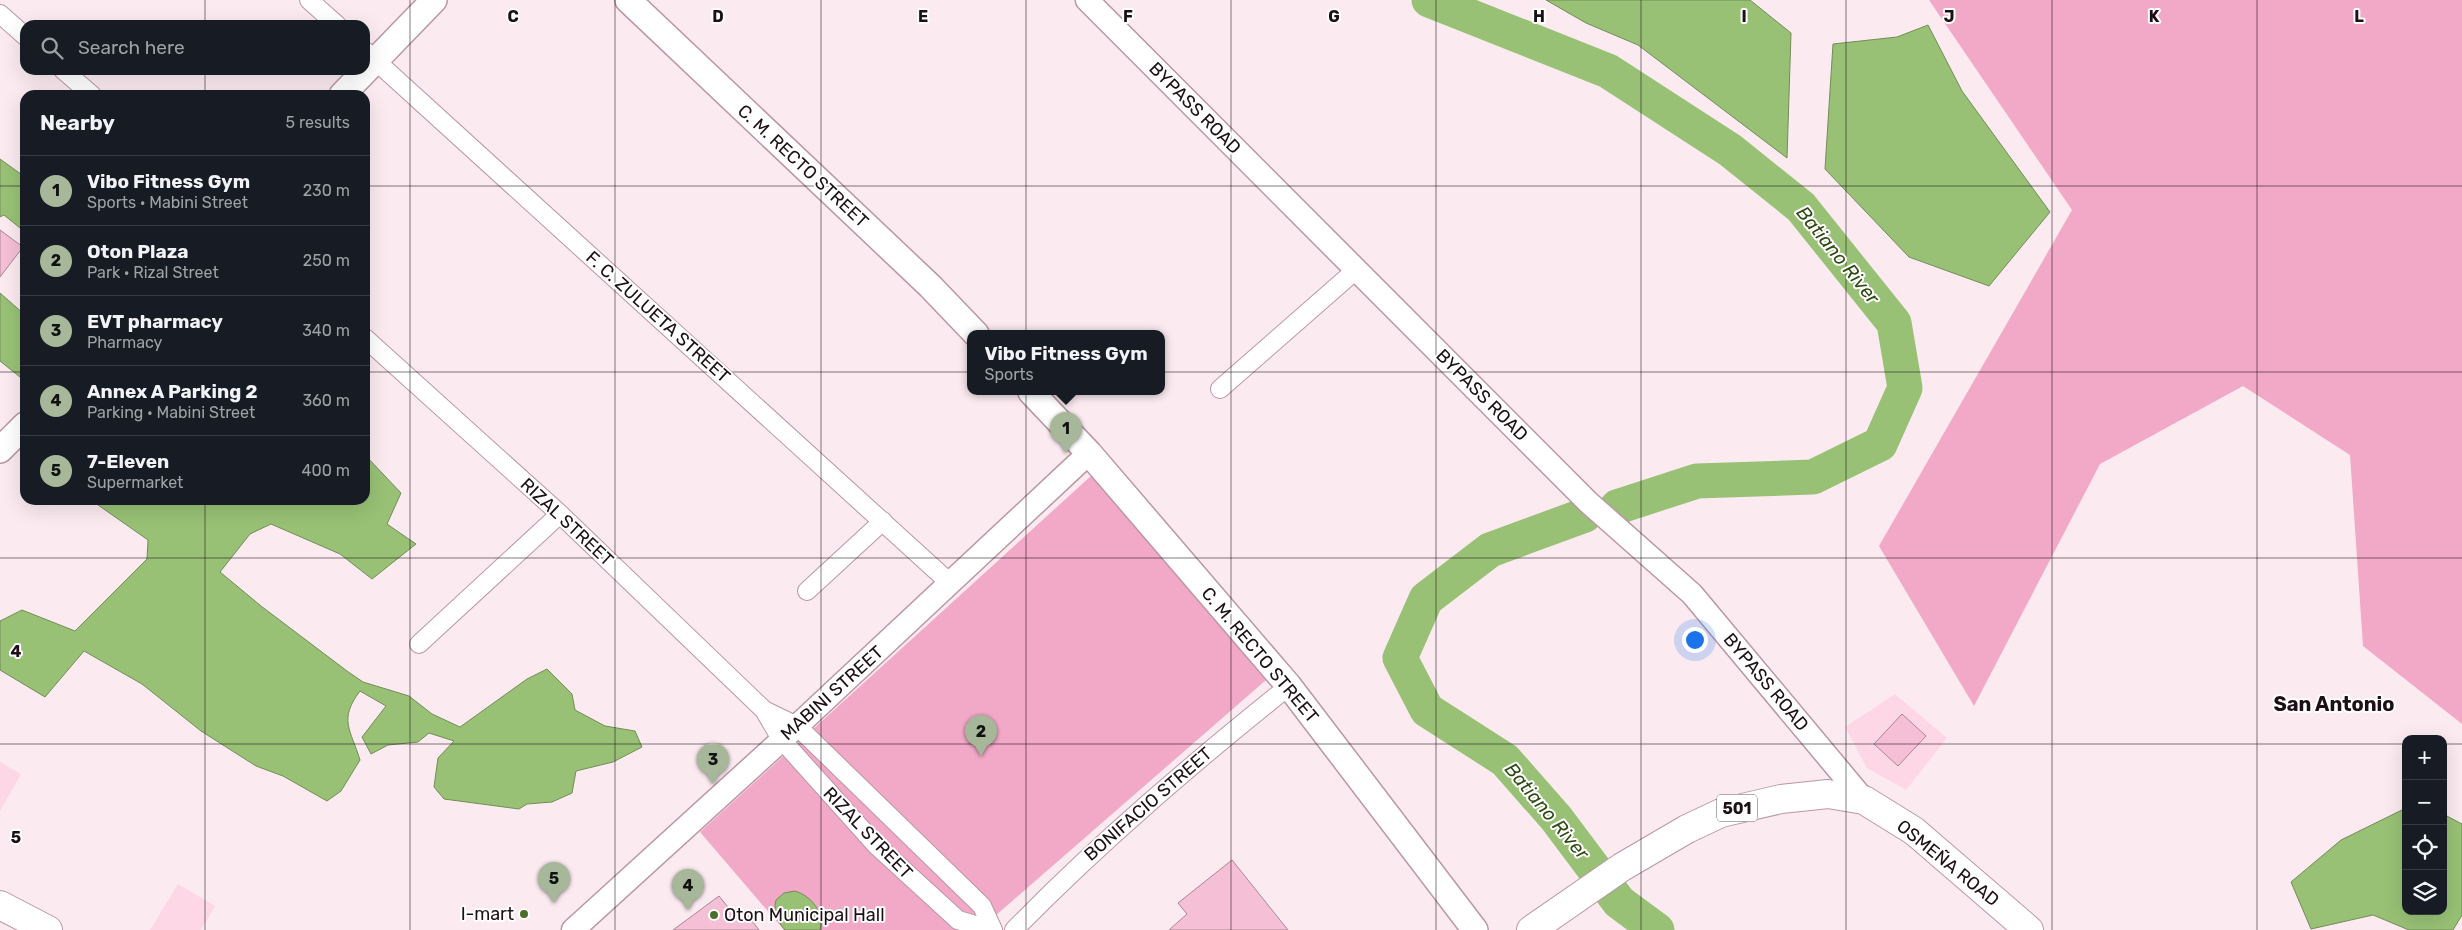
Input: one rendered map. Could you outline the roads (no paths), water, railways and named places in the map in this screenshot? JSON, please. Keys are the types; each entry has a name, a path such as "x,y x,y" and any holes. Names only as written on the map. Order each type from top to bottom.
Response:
{"main road":[{"path":"370,56 434,0"},
{"name":"C. M. RECTO STREET","path":"628,0 923,279 972,330"},
{"path":"346,90 356,75"},
{"name":"C. M. RECTO STREET","path":"1034,395 1089,453 1290,686 1475,930"},
{"path":"0,450 20,430"},
{"name":"501","path":"1531,930 1622,867 1687,829 1730,810 1804,795 1828,794 1864,800"},
{"name":"OSMEÑA ROAD","path":"1864,800 1914,831 2029,930"},
{"path":"0,905 48,930"}],"street":[{"path":"309,0 331,20"},
{"name":"BYPASS ROAD","path":"1087,0 1588,502 1692,594 1864,800"},
{"path":"0,14 20,32"},
{"name":"F. C. ZULUETA STREET","path":"370,56 951,584"},
{"path":"69,75 86,90"},
{"path":"1220,389 1357,269"},
{"name":"RIZAL STREET","path":"370,343 560,514 764,710 982,906 993,930"},
{"name":"MABINI STREET","path":"573,930 951,584 1089,453"},
{"path":"419,644 560,514"},
{"path":"807,591 883,521"},
{"name":"BONIFACIO STREET","path":"1014,930 1097,849 1190,765 1290,686"},
{"name":"RIZAL STREET","path":"789,733 876,845 958,920 993,930"}],"waterway":[{"name":"Batiano River","path":"1429,0 1608,71 1730,150 1801,207 1894,323 1905,388 1880,444 1813,477 1697,481 1617,507"},
{"name":"Batiano River","path":"1585,515 1490,550 1426,599 1400,658 1427,710 1505,760 1556,818 1619,902 1657,930"}],"place":[{"name":"Vibo Fitness Gym","path":"1066,453"},
{"name":"Oton Plaza","path":"981,756"},
{"name":"EVT pharmacy","path":"713,784"},
{"name":"7-Eleven","path":"554,903"},
{"name":"Annex A Parking 2","path":"688,910"},
{"name":"I-mart","path":"524,914"},
{"name":"Oton Municipal Hall","path":"714,915"}],"district":[{"name":"San Antonio","path":"2334,704"}]}
